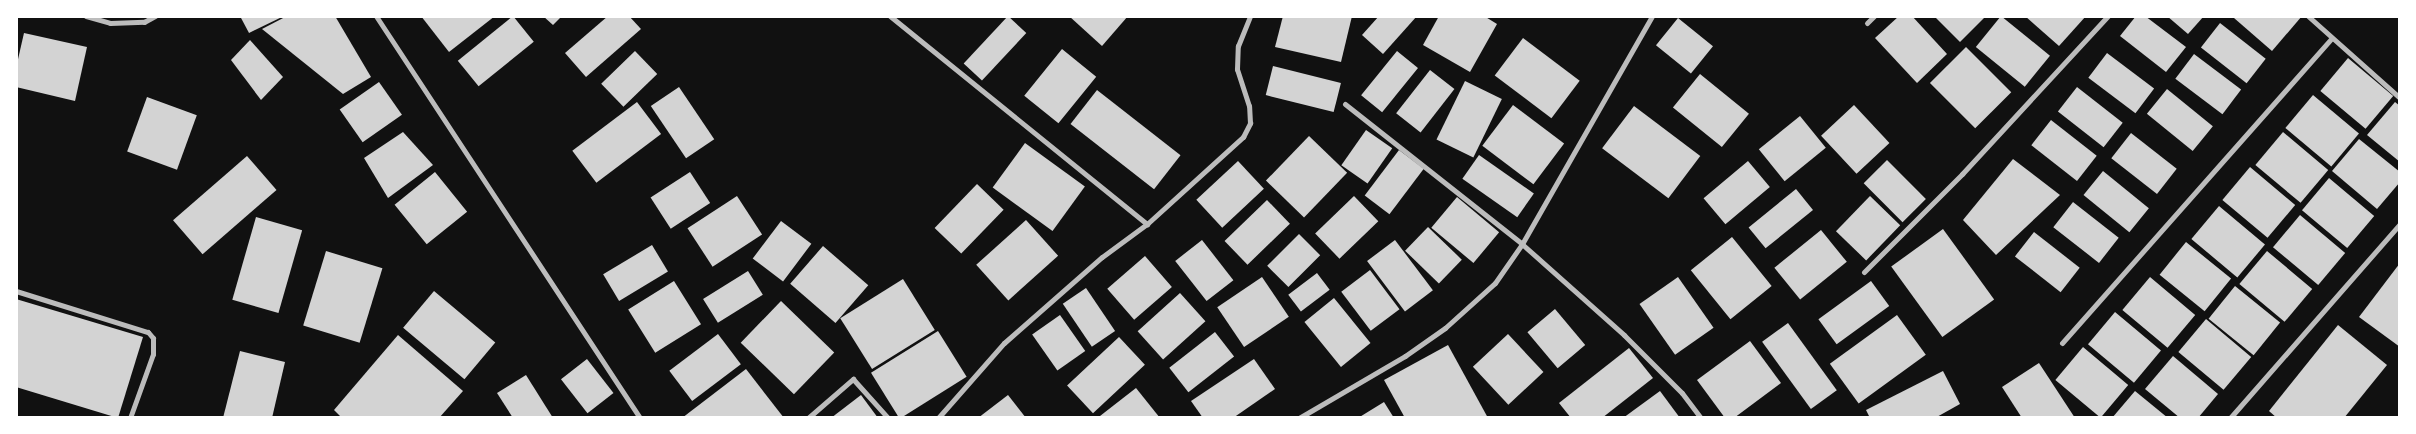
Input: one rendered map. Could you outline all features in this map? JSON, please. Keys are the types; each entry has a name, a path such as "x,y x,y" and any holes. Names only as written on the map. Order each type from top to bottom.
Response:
{"street":[{"path":"86,16 110,23 144,22 155,16"},
{"path":"376,16 640,418"},
{"path":"890,16 1147,224"},
{"path":"938,418 1004,343 1102,256 1147,224 1243,137 1250,123 1249,106 1237,69 1238,46 1250,16"},
{"path":"1299,418 1405,356 1445,328 1495,283 1522,244 1652,16"},
{"path":"1867,23 1874,16"},
{"path":"1864,272 1962,174 2108,16"},
{"path":"2308,16 2400,98"},
{"path":"2062,342 2332,38"},
{"path":"1344,104 1522,244 1624,335 1682,393 1701,418"},
{"path":"2230,418 2400,224"},
{"path":"16,291 148,332 153,338 153,354 130,418"},
{"path":"808,418 853,379 888,418"}],"building":[{"path":"240,16 284,16 249,33"},
{"path":"287,16 335,16 371,77 343,94 262,29"},
{"path":"421,16 495,16 449,52"},
{"path":"513,16 534,42 479,86 458,61"},
{"path":"543,16 562,16 553,25"},
{"path":"608,16 629,16 641,29 586,77 565,53"},
{"path":"1008,16 1026,33 982,81 964,64"},
{"path":"1069,16 1128,16 1102,46"},
{"path":"1283,16 1352,16 1341,62 1275,47"},
{"path":"1379,16 1417,16 1383,54 1362,35"},
{"path":"1439,16 1484,16 1497,24 1470,72 1423,45"},
{"path":"1899,16 1912,16 1947,54 1917,83 1875,38"},
{"path":"1934,16 1986,16 1960,42"},
{"path":"2001,16 2050,56 2025,87 1976,47"},
{"path":"2025,16 2086,16 2059,46"},
{"path":"2136,16 2145,16 2186,47 2166,72 2120,36"},
{"path":"2167,16 2204,16 2188,34"},
{"path":"2236,16 2302,16 2272,51 2234,18"},
{"path":"1678,18 1713,46 1691,74 1656,45"},
{"path":"2220,23 2266,59 2247,83 2201,47"},
{"path":"24,33 87,47 75,101 16,87 16,68"},
{"path":"1523,38 1580,81 1551,118 1495,76"},
{"path":"250,40 283,77 261,100 231,60"},
{"path":"1966,47 2011,92 1975,128 1930,83"},
{"path":"1062,49 1096,77 1058,123 1024,96"},
{"path":"635,51 657,74 623,107 601,84"},
{"path":"1397,51 1418,68 1382,112 1361,95"},
{"path":"2107,53 2154,89 2135,113 2088,78"},
{"path":"2194,54 2241,90 2222,114 2175,79"},
{"path":"2348,58 2393,96 2366,129 2320,91"},
{"path":"1273,66 1341,83 1334,112 1266,95"},
{"path":"1430,70 1454,89 1421,132 1396,113"},
{"path":"1700,74 1749,114 1722,147 1673,107"},
{"path":"1465,81 1502,99 1473,157 1437,139"},
{"path":"379,82 402,115 363,142 340,110"},
{"path":"679,87 714,139 686,158 651,106"},
{"path":"2077,87 2123,123 2104,147 2058,111"},
{"path":"2167,89 2213,126 2193,151 2147,114"},
{"path":"1097,90 1181,155 1154,189 1071,124"},
{"path":"2313,95 2359,134 2331,167 2285,128"},
{"path":"147,97 197,115 177,170 127,152"},
{"path":"637,102 661,134 596,183 572,151"},
{"path":"2395,102 2400,106 2400,162 2367,135"},
{"path":"1513,105 1564,144 1533,184 1482,146"},
{"path":"1854,105 1889,143 1857,174 1821,136"},
{"path":"1634,106 1700,156 1668,198 1602,148"},
{"path":"1800,116 1826,148 1785,181 1759,149"},
{"path":"2051,120 2097,156 2077,181 2031,145"},
{"path":"1366,130 1392,148 1368,184 1341,165"},
{"path":"403,132 433,165 388,198 364,158"},
{"path":"2283,132 2328,170 2301,203 2255,165"},
{"path":"2131,133 2177,169 2157,194 2111,158"},
{"path":"1309,136 1347,173 1304,217 1266,181"},
{"path":"2359,139 2400,172 2400,182 2377,209 2332,171"},
{"path":"1025,143 1085,186 1053,231 993,187"},
{"path":"1399,150 1424,169 1389,214 1365,196"},
{"path":"1479,155 1534,193 1517,217 1462,179"},
{"path":"247,156 277,190 203,254 173,220"},
{"path":"2013,159 2060,195 1996,255 1963,220"},
{"path":"1887,160 1926,199 1903,222 1864,183"},
{"path":"1238,161 1264,189 1222,228 1196,200"},
{"path":"1748,161 1770,187 1725,224 1704,198"},
{"path":"2250,167 2295,205 2268,238 2222,200"},
{"path":"2103,171 2149,208 2129,232 2083,195"},
{"path":"435,172 467,212 427,244 395,205"},
{"path":"690,172 710,203 671,229 651,198"},
{"path":"2329,178 2374,216 2347,248 2302,210"},
{"path":"977,184 1004,210 961,254 935,228"},
{"path":"1796,189 1813,210 1766,248 1749,227"},
{"path":"737,196 762,235 713,267 688,228"},
{"path":"1354,196 1378,221 1339,259 1315,234"},
{"path":"1870,196 1900,225 1866,260 1836,231"},
{"path":"1457,197 1499,232 1473,263 1431,228"},
{"path":"1267,200 1290,224 1247,265 1225,241"},
{"path":"2073,202 2119,238 2099,263 2053,227"},
{"path":"2219,206 2265,245 2237,278 2191,239"},
{"path":"2300,215 2345,253 2318,285 2273,247"},
{"path":"256,217 302,230 278,313 232,300"},
{"path":"1026,220 1058,256 1008,301 976,265"},
{"path":"781,221 811,244 783,281 753,259"},
{"path":"1428,227 1462,260 1439,283 1405,251"},
{"path":"1943,229 1994,299 1942,337 1891,267"},
{"path":"1821,230 1847,262 1800,300 1774,268"},
{"path":"2034,232 2080,268 2061,292 2015,256"},
{"path":"1299,234 1320,255 1288,287 1267,266"},
{"path":"1732,237 1772,286 1730,319 1691,270"},
{"path":"1202,240 1233,280 1207,301 1175,261"},
{"path":"1395,240 1433,290 1405,311 1367,261"},
{"path":"2186,242 2231,279 2205,311 2160,275"},
{"path":"652,245 668,272 619,301 603,274"},
{"path":"823,246 868,285 835,323 790,284"},
{"path":"326,251 382,268 360,343 303,326"},
{"path":"2267,251 2312,289 2285,322 2239,284"},
{"path":"1145,256 1172,287 1134,320 1107,289"},
{"path":"2400,263 2400,347 2359,317"},
{"path":"1370,270 1399,309 1371,331 1341,292"},
{"path":"748,271 763,295 718,323 703,299"},
{"path":"1317,273 1330,290 1301,311 1288,295"},
{"path":"1262,277 1289,317 1244,347 1217,307"},
{"path":"1678,277 1714,328 1675,355 1639,304"},
{"path":"2150,277 2195,315 2168,348 2122,310"},
{"path":"903,279 935,330 872,369 840,318"},
{"path":"674,281 701,324 655,353 628,310"},
{"path":"1871,281 1889,306 1837,344 1818,319"},
{"path":"2235,286 2280,323 2254,355 2209,319"},
{"path":"1086,288 1115,331 1092,347 1063,304"},
{"path":"434,291 495,342 464,379 403,328"},
{"path":"1180,293 1205,321 1163,359 1138,331"},
{"path":"1334,298 1371,343 1341,367 1304,322"},
{"path":"16,299 143,337 118,418 16,387"},
{"path":"781,301 834,352 794,394 741,343"},
{"path":"1555,309 1585,345 1558,368 1527,332"},
{"path":"2115,312 2161,351 2134,383 2088,344"},
{"path":"1060,315 1085,351 1057,371 1032,335"},
{"path":"1897,315 1926,355 1859,403 1830,364"},
{"path":"2206,319 2251,357 2224,390 2178,352"},
{"path":"1788,323 1837,390 1811,409 1762,342"},
{"path":"2338,325 2387,365 2344,418 2277,418 2269,411"},
{"path":"938,331 967,377 899,418 871,373"},
{"path":"1215,332 1234,356 1188,392 1169,368"},
{"path":"718,334 741,364 692,401 669,371"},
{"path":"1508,334 1543,372 1508,405 1473,367"},
{"path":"398,335 463,391 439,418 342,418 334,410"},
{"path":"1119,337 1145,365 1093,413 1067,385"},
{"path":"1750,341 1781,383 1734,418 1725,418 1697,380"},
{"path":"1448,345 1488,418 1405,418 1384,380"},
{"path":"2083,347 2128,385 2101,418 2055,380"},
{"path":"1629,348 1653,378 1602,418 1571,418 1559,403"},
{"path":"240,351 285,362 272,418 223,418"},
{"path":"2173,356 2218,394 2198,418 2180,418 2145,389"},
{"path":"587,359 613,393 587,413 561,379"},
{"path":"1254,359 1275,389 1233,418 1203,418 1191,401"},
{"path":"2039,363 2075,418 2022,418 2002,387"},
{"path":"746,369 784,418 682,418"},
{"path":"1943,371 1960,404 1935,418 1870,418 1866,410"},
{"path":"526,375 553,418 513,418 497,393"},
{"path":"1136,388 1160,418 1102,418 1100,416"},
{"path":"1660,391 1680,418 1623,418"},
{"path":"2135,391 2168,418 2112,418"},
{"path":"861,395 878,418 831,418"},
{"path":"1008,395 1026,418 978,418"},
{"path":"1384,402 1394,418 1358,418"}]}
